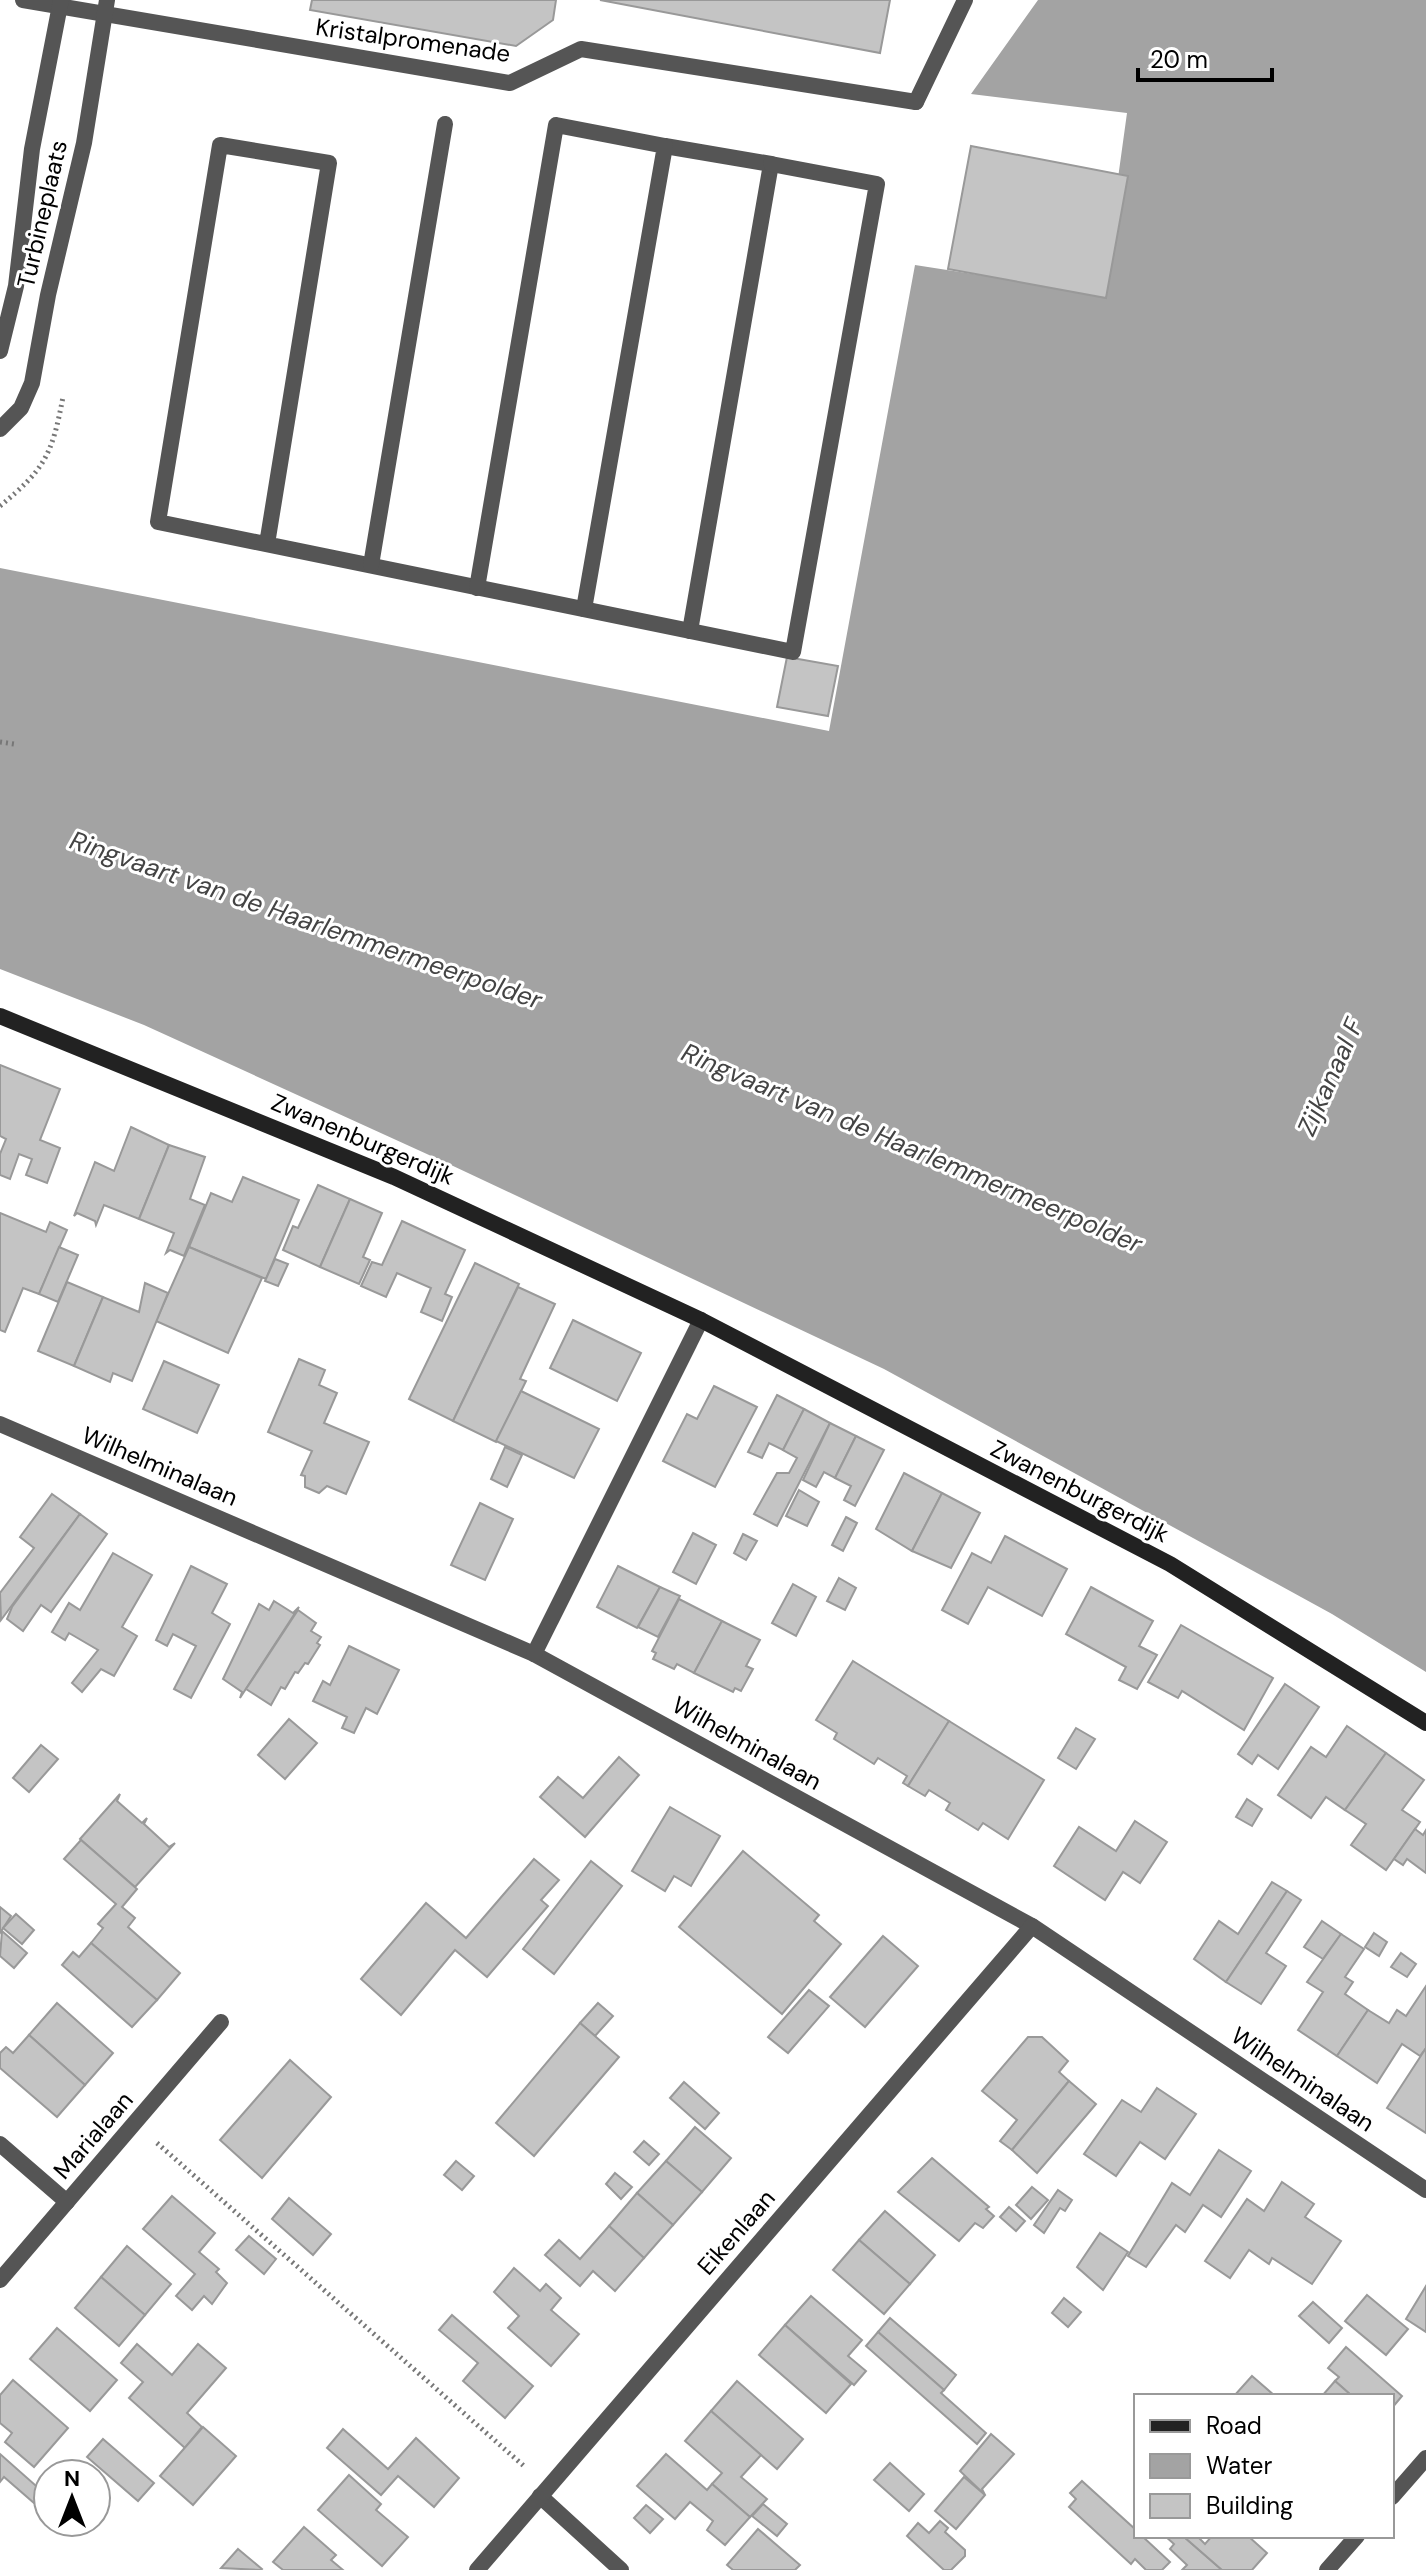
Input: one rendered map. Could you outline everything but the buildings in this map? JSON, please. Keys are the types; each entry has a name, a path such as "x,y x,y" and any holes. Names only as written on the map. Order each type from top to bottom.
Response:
{"street":[{"name":"Kristalpromenade","path":"23,0 105,8 135,21 510,83 581,49 916,102 965,0"},
{"name":"Turbineplaats","path":"0,351 16,286 32,149 61,3"},
{"name":"Turbineplaats","path":"0,429 21,408 32,383 48,295 84,143 105,8"},
{"path":"371,565 445,124"},
{"path":"267,544 329,163 220,145 158,522 477,588 793,652 877,184 556,125 477,588"},
{"path":"584,609 665,146"},
{"path":"690,631 771,164"},
{"name":"Zwanenburgerdijk","path":"0,1016 77,1044 394,1177 701,1320 1170,1564 1426,1723"},
{"path":"534,1654 701,1320"},
{"name":"Wilhelminalaan","path":"0,1424 534,1654 1032,1926 1426,2190"},
{"name":"Eikenlaan","path":"477,2570 1032,1926"},
{"name":"Marialaan","path":"0,2280 221,2022"},
{"path":"0,2144 67,2202"},
{"path":"1394,2495 1426,2458"},
{"path":"544,2492 621,2570"},
{"path":"1327,2570 1355,2538"}],"path":[{"path":"0,742 14,744"},
{"path":"135,2124 544,2492"}],"water":[{"path":"1038,0 1426,0 1426,1672 1332,1614 884,1369 451,1165 144,1025 0,969 0,568 829,731 915,265 1102,294 1127,113 971,94"}],"water label":[{"name":"Ringvaart van de Haarlemmermeerpolder","path":"306,920"},
{"name":"Zijkanaal F","path":"1330,1077"},
{"name":"Ringvaart van de Haarlemmermeerpolder","path":"912,1148"}]}
